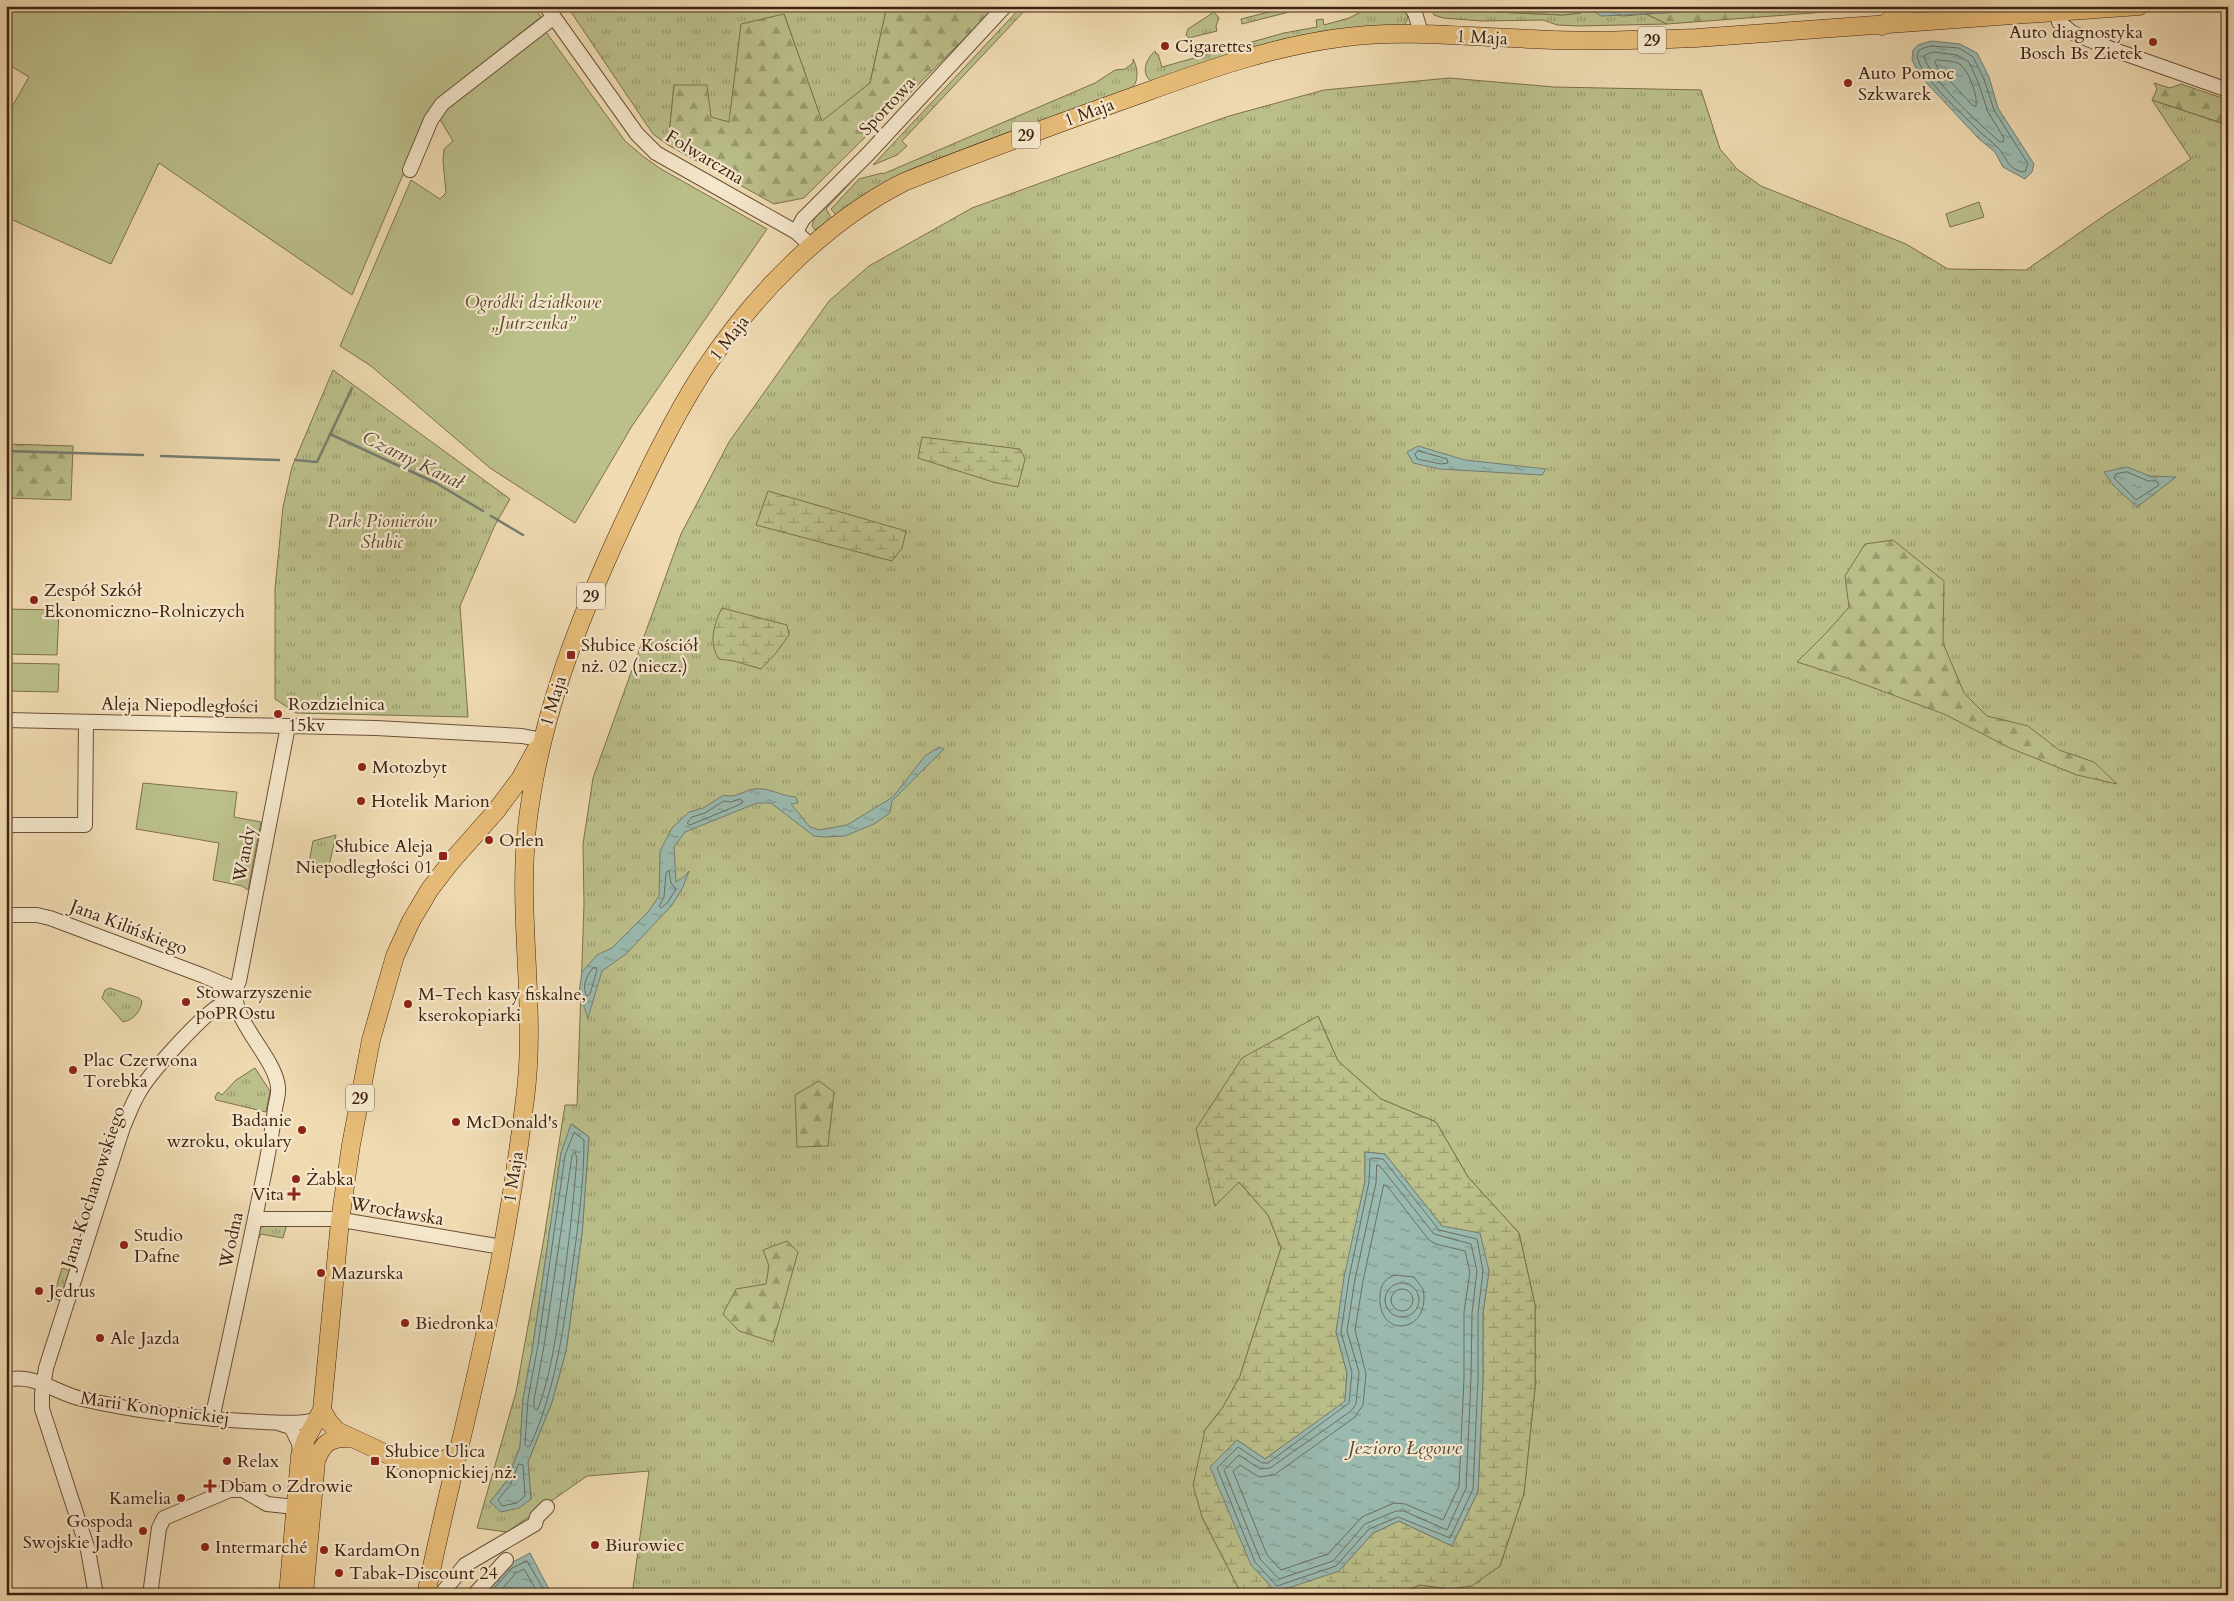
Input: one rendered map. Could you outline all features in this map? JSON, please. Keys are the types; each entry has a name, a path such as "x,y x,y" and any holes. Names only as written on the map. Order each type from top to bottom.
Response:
{"main road":[{"path":"1882,26 1908,6"},
{"path":"1940,6 1953,20"},
{"name":"29","path":"1953,20 2057,14 2139,6"},
{"name":"1 Maja","path":"426,1595 483,1344 502,1247 527,1082 529,1049 524,878 528,821 542,740 560,676 608,557 687,398 740,321 811,246 855,211 880,194 904,182 1028,134 1172,82 1281,47 1341,38 1421,34 1533,40 1629,41 1953,20"},
{"name":"29","path":"288,1595 300,1456 319,1415 340,1221 351,1145 371,1040 395,956 411,921 430,889 450,862 496,811 520,779 542,740"},
{"path":"496,811 508,807 516,808 522,812 528,821"},
{"path":"319,1415 349,1438 412,1464 434,1464 457,1454"},
{"path":"304,1595 316,1461 320,1451 330,1440 338,1437 349,1438"}],"street":[{"name":"Sportowa","path":"796,232 803,219 869,153 1005,6"},
{"path":"1410,6 1421,34"},
{"name":"Folwarczna","path":"550,12 637,134 656,153 796,232 811,246"},
{"path":"410,170 431,120 442,104 550,12"},
{"path":"2057,14 2059,22 2071,32 2109,48 2228,90"},
{"name":"Aleja Niepodległości","path":"6,720 376,728 522,736 542,740"},
{"name":"Aleja Niepodległości","path":"6,826 85,825 86,722"},
{"name":"Wandy","path":"230,997 239,981 288,726"},
{"name":"Jana Kilińskiego","path":"6,915 37,915 50,918 204,976 230,997"},
{"name":"Wodna","path":"212,1419 255,1219 278,1088 276,1075 230,997"},
{"name":"Jana Kochanowskiego","path":"96,1595 88,1550 42,1409 46,1368 123,1127 134,1100 158,1066 205,1016 230,997"},
{"name":"Wrocławska","path":"255,1219 340,1221 502,1247"},
{"name":"Marii Konopnickiej","path":"6,1380 19,1377 44,1379 76,1397 103,1404 212,1419 278,1423 305,1422 319,1415"},
{"path":"278,1423 291,1428 298,1444 300,1456"},
{"path":"150,1595 159,1528 164,1518 230,1490 243,1490 267,1504 295,1507"},
{"path":"438,1595 443,1592 465,1565 535,1524 537,1517 547,1507"},
{"path":"474,1595 484,1580 506,1560"}],"green space":[{"path":"6,6 533,6 541,17 446,92 430,111 352,295 159,163 111,264 6,217 6,117 29,77 6,63"},
{"path":"567,6 887,6 870,83 822,122 784,14 729,122 711,118 674,85 668,145 653,134"},
{"path":"887,6 997,6 804,198 774,204 668,145 674,85 707,85 711,117 729,122 741,24 784,14 822,121 870,83"},
{"path":"1022,6 1029,6 902,141 907,146 897,155 873,165"},
{"path":"1276,6 1290,8 1305,6 1305,8 1242,24 1241,19 1277,10"},
{"path":"1373,6 1405,6 1407,20 1402,26 1152,82 1146,75 1147,62 1155,51 1158,54 1162,67 1284,33 1317,27 1316,20 1323,19 1324,25 1349,18"},
{"path":"1430,6 1488,6 1495,12 1563,15 1581,13 1575,6 1586,6 1590,10 1623,16 1646,14 1667,24 1578,26 1557,25 1543,20 1482,21 1443,18 1434,15"},
{"path":"1488,6 1575,6 1581,13 1563,15 1495,12"},
{"path":"1757,6 1881,6 1879,8 1667,24 1646,14"},
{"path":"1214,12 1219,18 1216,26 1217,31 1189,38 1186,35 1188,29"},
{"name":"Ogródki działkowe „Jutrzenka”","path":"546,32 625,141 661,169 767,229 632,426 575,523 490,468 371,366 340,346 411,180 440,199 446,193 443,161 444,149 453,141 438,116"},
{"path":"1133,59 1137,69 1137,77 1132,88 837,216 831,209 859,179 883,174 1095,83 1115,70 1125,69 1133,63"},
{"path":"1449,78 1554,87 1701,90 1720,149 1737,169 1761,186 1906,244 1948,269 2026,270 2108,213 2191,159 2152,100 2228,125 2228,1595 1394,1595 1420,1585 1448,1589 1500,1566 1524,1493 1535,1388 1535,1305 1519,1233 1468,1177 1436,1122 1381,1099 1338,1061 1318,1016 1215,1206 1239,1182 1268,1215 1281,1248 1240,1376 1223,1407 1205,1430 1202,1517 1242,1595 632,1595 649,1471 587,1476 507,1532 477,1528 516,1392 544,1238 565,1105 577,1105 584,904 583,844 593,778 681,534 729,442 829,301 869,266 972,208 1229,116 1324,90","holes":["572,1124 589,1137 582,1234 566,1351 552,1402 528,1462 531,1499 490,1502 506,1482 520,1447 523,1399 533,1345 561,1153"]},
{"path":"2154,83 2170,88 2181,84 2228,100 2228,125 2152,100 2157,89"},
{"path":"853,180 826,209 832,219 815,230 812,226 814,219"},
{"path":"1979,202 1984,217 1950,227 1946,214"},
{"name":"Park Pionierów Słubic","path":"333,370 510,499 495,525 460,606 468,717 296,713 275,699 275,589 283,507 292,467"},
{"path":"922,437 1020,449 1025,459 1018,487 993,482 918,458"},
{"path":"6,444 73,446 71,500 6,498"},
{"path":"768,491 906,531 902,548 892,561 756,525"},
{"path":"1893,540 1944,581 1943,643 1964,693 1987,716 2028,726 2059,750 2094,762 2117,784 2077,775 2010,748 1944,714 1847,678 1797,662 1849,607 1845,576 1865,544"},
{"path":"722,608 787,625 789,635 761,669 734,661 719,659 714,647 713,634"},
{"path":"6,609 59,610 57,655 6,654"},
{"path":"6,663 59,664 58,692 6,691"},
{"path":"143,783 237,792 234,817 261,822 248,890 242,886 213,880 219,843 136,829"},
{"path":"336,835 329,866 309,863 313,841"},
{"path":"110,988 139,998 142,1001 134,1017 123,1022 102,998 105,990"},
{"path":"1318,1016 1338,1061 1381,1099 1436,1122 1468,1177 1519,1233 1535,1305 1535,1388 1524,1493 1500,1566 1472,1586 1448,1589 1420,1585 1394,1595 1242,1595 1202,1517 1193,1485 1205,1430 1223,1407 1240,1376 1281,1248 1268,1215 1239,1182 1215,1206 1196,1129 1242,1058","holes":["1365,1152 1385,1154 1442,1226 1489,1271 1483,1313 1483,1379 1478,1491 1452,1546 1399,1521 1373,1533 1339,1571 1237,1440 1265,1459 1345,1402 1347,1373 1336,1332 1365,1181"]},
{"path":"255,1068 270,1091 266,1112 216,1100 215,1097 218,1092 222,1095 236,1080"},
{"path":"819,1081 834,1092 828,1146 797,1147 795,1095"},
{"path":"287,1224 283,1238 261,1234 258,1238 259,1230 264,1225"},
{"path":"787,1241 798,1252 773,1342 739,1331 723,1314 736,1289 766,1284 769,1266 763,1250"},
{"path":"62,1268 74,1272 64,1302 53,1298"}],"water":[{"path":"1586,6 1680,6 1684,12 1601,16"},
{"path":"1931,41 1960,44 1977,53 1989,77 1998,108 2034,164 2032,172 2025,179 2003,167 1995,152 1979,139 1921,77 1912,60 1913,50 1918,45"},
{"path":"1418,446 1465,460 1546,469 1542,475 1440,469 1413,463 1407,452"},
{"path":"2127,467 2150,476 2176,477 2137,507 2114,486 2104,472"},
{"path":"939,747 944,749 892,801 890,813 874,824 845,836 814,836 771,803 757,803 685,832 674,847 676,882 689,871 683,887 672,905 626,954 602,971 588,1018 579,992 582,972 597,955 612,948 648,912 659,896 660,851 672,828 689,812 703,808 724,795 735,795 759,789 796,797 798,803 791,804 810,827 819,830 847,825 893,797 925,756"},
{"path":"571,1124 589,1137 582,1234 566,1351 552,1402 528,1462 531,1499 519,1508 501,1512 490,1502 506,1482 520,1447 523,1399 533,1345 561,1153"},
{"name":"Jezioro Łęgowe","path":"1365,1152 1385,1154 1442,1226 1480,1233 1489,1271 1483,1313 1483,1379 1478,1491 1452,1546 1399,1521 1373,1533 1339,1571 1276,1592 1251,1565 1210,1467 1237,1440 1265,1459 1345,1401 1347,1373 1336,1332 1344,1277 1365,1181"},
{"path":"530,1553 552,1595 482,1595 509,1564"}],"waterway":[{"name":"Czarny Kanał","path":"295,460 317,462 352,388"},
{"name":"Czarny Kanał","path":"330,434 436,483 483,511"},
{"name":"Czarny Kanał","path":"6,451 143,455"},
{"name":"Czarny Kanał","path":"161,456 279,460"},
{"name":"Czarny Kanał","path":"491,516 523,535"}],"place":[{"name":"Auto diagnostyka Bosch Bs Zietek","path":"2153,42"},
{"name":"Cigarettes","path":"1165,46"},
{"name":"Auto Pomoc Szkwarek","path":"1848,83"},
{"name":"Zespół Szkół Ekonomiczno-Rolniczych","path":"34,600"},
{"name":"Słubice Kościół nż. 02 (niecz.)","path":"571,655"},
{"name":"Rozdzielnica 15kv","path":"278,714"},
{"name":"Motozbyt","path":"362,767"},
{"name":"Hotelik Marion","path":"361,801"},
{"name":"Orlen","path":"489,840"},
{"name":"Słubice Aleja Niepodległości 01","path":"443,856"},
{"name":"Stowarzyszenie poPROstu","path":"186,1002"},
{"name":"M-Tech kasy fiskalne, kserokopiarki","path":"408,1004"},
{"name":"Plac Czerwona Torebka","path":"73,1070"},
{"name":"McDonald's","path":"456,1122"},
{"name":"Badanie wzroku, okulary","path":"302,1130"},
{"name":"Żabka","path":"296,1179"},
{"name":"Vita","path":"294,1194"},
{"name":"Studio Dafne","path":"124,1245"},
{"name":"Mazurska","path":"321,1273"},
{"name":"Jedrus","path":"39,1291"},
{"name":"Biedronka","path":"405,1323"},
{"name":"Ale Jazda","path":"100,1338"},
{"name":"Relax","path":"227,1461"},
{"name":"Słubice Ulica Konopnickiej nż.","path":"375,1461"},
{"name":"Dbam o Zdrowie","path":"210,1486"},
{"name":"Kamelia","path":"181,1498"},
{"name":"Gospoda Swojskie Jadło","path":"143,1531"},
{"name":"Biurowiec","path":"595,1545"},
{"name":"Intermarché","path":"205,1547"},
{"name":"KardamOn","path":"324,1550"},
{"name":"Tabak-Discount 24","path":"339,1573"}]}
